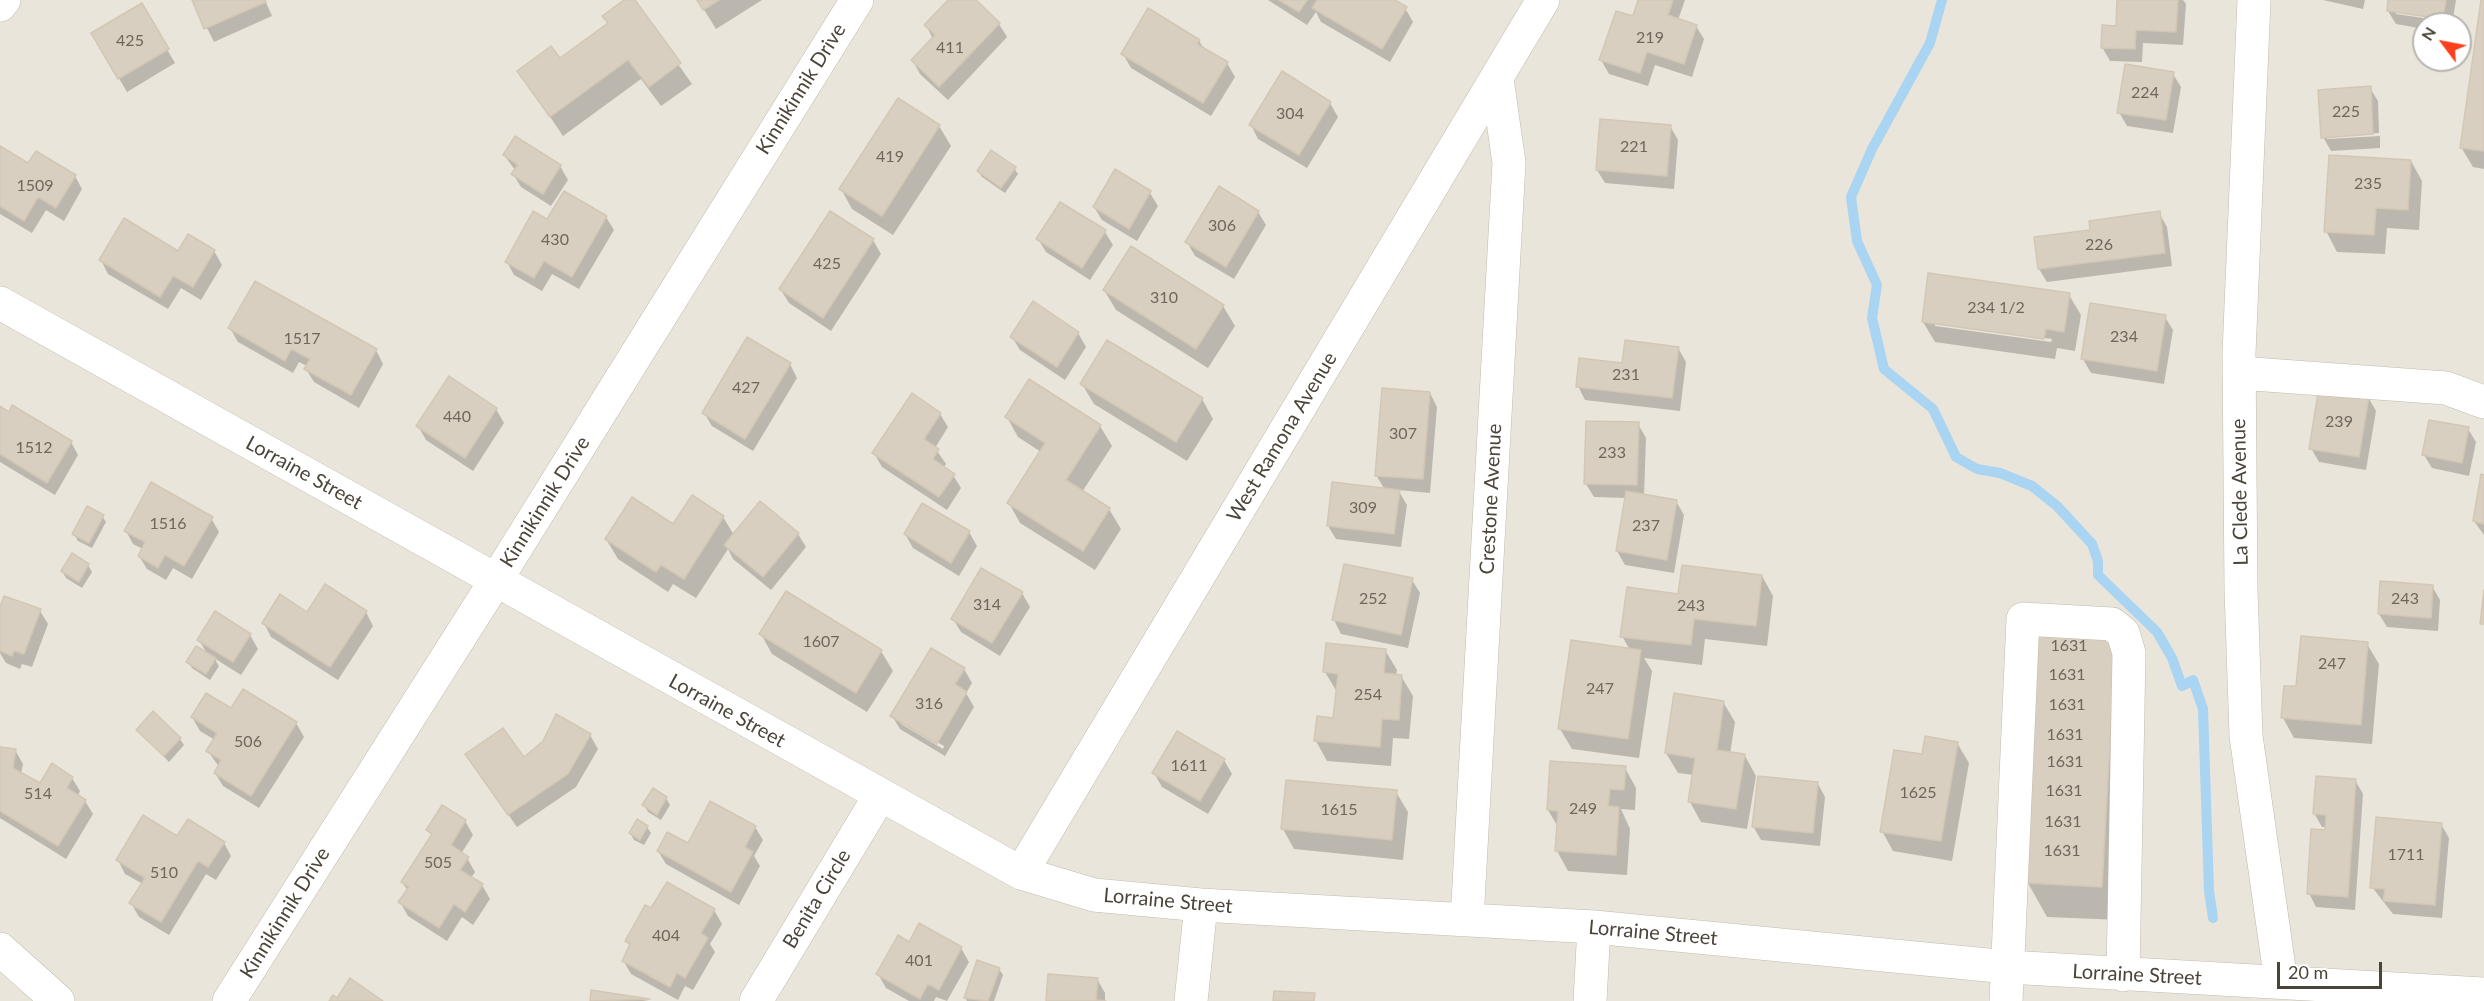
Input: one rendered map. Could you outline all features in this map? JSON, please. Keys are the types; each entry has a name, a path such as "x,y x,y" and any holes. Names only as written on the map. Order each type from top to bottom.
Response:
{"street":[{"path":"0,5 4,0"},
{"name":"Kinnikinnik Drive","path":"229,1001 496,580 857,0"},
{"name":"West Ramona Avenue","path":"1021,873 1543,0"},
{"name":"La Clede Avenue","path":"2254,0 2239,373 2246,736 2281,982"},
{"name":"Crestone Avenue","path":"1467,920 1509,163 1497,79"},
{"name":"Lorraine Street","path":"0,303 879,796 1021,873 1094,895 1201,905 1594,927 2008,968 2484,994"},
{"path":"2239,373 2446,388 2484,402"},
{"path":"2006,1001 2023,619 2112,624 2123,633 2129,653 2123,975"},
{"name":"Benita Circle","path":"756,1001 879,796"},
{"path":"1191,1001 1201,905"},
{"path":"1590,1001 1594,927"},
{"path":"0,949 58,1001"}],"shaded area":[{"path":"0,0 2484,0 2484,1001 0,1001"}],"building":[{"path":"192,0 265,0 266,2 204,29"},
{"path":"624,0 635,0 681,63 649,87 628,60 550,117 517,71 551,46 560,58 608,23 602,16"},
{"path":"697,0 719,0 703,10"},
{"path":"948,0 976,0 1000,23 939,87 911,60 935,35 924,25"},
{"path":"1279,0 1307,0 1299,12"},
{"path":"1317,0 1395,0 1407,7 1382,49 1312,8"},
{"path":"1638,0 1673,0 1668,15 1697,25 1684,64 1647,52 1640,73 1599,60 1616,11 1633,16"},
{"path":"2117,0 2178,0 2176,32 2136,30 2135,49 2101,48 2102,25 2116,26"},
{"path":"2388,0 2446,0 2444,12 2412,12 2412,15 2387,11"},
{"path":"2481,0 2484,0 2484,151 2460,148"},
{"path":"142,3 169,49 118,79 91,33"},
{"path":"1148,8 1200,40 1197,44 1228,62 1203,103 1121,54"},
{"path":"2125,64 2174,72 2166,120 2117,113"},
{"path":"1282,71 1331,102 1299,155 1249,125"},
{"path":"2371,86 2373,134 2321,138 2318,90"},
{"path":"898,98 940,125 882,216 839,189"},
{"path":"1600,119 1671,125 1667,176 1596,170"},
{"path":"515,136 561,165 543,194 511,174 518,165 503,155"},
{"path":"0,146 28,163 36,151 76,175 56,208 38,197 24,221 0,206"},
{"path":"991,150 1016,167 1001,188 977,171"},
{"path":"2329,155 2411,160 2408,210 2376,208 2374,235 2324,232"},
{"path":"1115,169 1151,191 1129,229 1093,207"},
{"path":"1219,186 1259,211 1226,267 1185,242"},
{"path":"564,191 607,216 572,277 544,261 534,278 505,262 533,211 547,219"},
{"path":"1060,202 1106,230 1082,268 1036,239"},
{"path":"830,211 874,239 823,318 779,289"},
{"path":"2160,211 2165,253 2038,269 2034,237 2090,230 2089,221"},
{"path":"124,218 178,251 188,234 215,250 193,287 173,276 160,297 99,260"},
{"path":"1131,246 1224,305 1196,349 1103,290"},
{"path":"1928,273 2070,293 2064,332 2046,329 2044,339 1922,322"},
{"path":"255,281 377,349 351,395 304,369 310,359 291,349 285,361 228,328"},
{"path":"1033,301 1079,332 1057,367 1010,337"},
{"path":"2090,303 2166,315 2157,371 2081,359"},
{"path":"747,337 791,363 745,439 702,413"},
{"path":"1107,340 1203,398 1176,442 1080,384"},
{"path":"1625,340 1679,347 1672,398 1576,387 1579,358 1622,363"},
{"path":"449,376 497,408 465,458 416,426"},
{"path":"1029,379 1101,425 1066,480 1110,508 1083,551 1007,503 1045,443 1005,417"},
{"path":"2319,387 2369,396 2359,457 2309,449"},
{"path":"1382,388 1430,392 1423,479 1375,476"},
{"path":"912,393 941,413 924,439 939,449 933,459 955,474 939,497 872,453"},
{"path":"12,405 72,441 47,483 0,454 0,406 9,412"},
{"path":"2429,420 2469,427 2462,463 2422,455"},
{"path":"1586,421 1639,422 1637,485 1584,484"},
{"path":"2481,474 2484,475 2484,524 2473,521"},
{"path":"151,482 213,517 184,566 165,555 158,568 138,556 145,542 124,531"},
{"path":"1332,482 1400,490 1394,534 1327,526"},
{"path":"1626,491 1677,500 1667,560 1616,551"},
{"path":"692,495 724,516 684,579 661,565 656,572 605,539 632,497 673,524"},
{"path":"760,501 799,533 763,577 724,545"},
{"path":"922,503 970,531 951,563 904,534"},
{"path":"87,506 104,515 89,543 72,534"},
{"path":"72,553 89,564 79,582 61,571"},
{"path":"1344,564 1413,578 1401,635 1332,620"},
{"path":"1682,565 1762,575 1756,626 1694,619 1691,645 1620,637 1627,587 1678,594"},
{"path":"981,568 1023,592 992,643 951,619"},
{"path":"2380,581 2433,585 2431,618 2378,614"},
{"path":"325,584 367,611 330,667 262,623 280,594 307,612"},
{"path":"2484,590 2484,624 2480,624"},
{"path":"786,591 882,650 856,693 759,634"},
{"path":"4,596 41,609 24,654 14,651 12,656 0,651 0,607"},
{"path":"215,611 251,634 233,662 197,640"},
{"path":"2039,633 2116,636 2102,887 2026,883"},
{"path":"2301,636 2368,642 2361,725 2281,718 2284,686 2296,686"},
{"path":"1571,640 1641,650 1628,739 1558,729"},
{"path":"1326,643 1386,649 1384,673 1402,675 1399,720 1382,719 1380,747 1314,741 1317,716 1333,718 1338,674 1323,672"},
{"path":"196,646 216,658 206,674 186,662"},
{"path":"931,648 965,668 955,684 967,692 937,744 890,716"},
{"path":"243,689 297,722 251,796 214,773 221,760 206,751 217,733 191,717 206,693 231,708"},
{"path":"1674,693 1724,701 1717,750 1745,754 1736,809 1688,802 1695,758 1665,753"},
{"path":"153,711 181,738 164,756 136,730"},
{"path":"556,714 591,734 568,774 508,815 465,754 503,728 524,757 543,741"},
{"path":"1177,731 1225,759 1200,801 1152,773"},
{"path":"1925,736 1958,742 1941,841 1880,832 1894,750 1922,754"},
{"path":"0,747 16,749 13,768 40,783 52,763 73,777 67,788 86,800 58,846 0,811"},
{"path":"1550,761 1626,766 1624,790 1610,789 1608,806 1619,807 1616,855 1555,851 1558,811 1547,810"},
{"path":"1758,776 1818,782 1813,833 1752,827"},
{"path":"2316,776 2356,779 2348,897 2307,894 2311,829 2325,830 2326,815 2313,814"},
{"path":"1286,780 1397,790 1392,840 1281,829"},
{"path":"653,788 667,797 657,815 642,805"},
{"path":"710,801 756,826 745,847 753,852 731,892 657,851 667,832 688,843"},
{"path":"442,805 466,820 451,845 469,857 460,870 483,884 465,912 454,904 439,928 398,902 409,887 401,882 432,834 426,830"},
{"path":"143,815 177,836 188,819 225,842 208,867 198,861 161,922 129,903 145,878 116,860"},
{"path":"2376,817 2442,823 2435,905 2383,901 2385,889 2370,888"},
{"path":"637,819 648,826 640,840 629,833"},
{"path":"667,882 715,909 701,933 708,938 685,978 677,973 670,987 622,961 630,944 625,941 645,905 651,908"},
{"path":"919,923 962,947 939,990 928,984 920,999 876,974 898,935 909,942"},
{"path":"977,960 1000,968 988,1001 964,998"},
{"path":"1048,974 1098,978 1096,1000 1106,1001 1046,1001"},
{"path":"350,978 383,1001 329,1001 333,995 337,998"},
{"path":"591,990 650,999 590,1001"},
{"path":"1274,991 1315,993 1314,1001 1273,1001"}],"waterway":[{"path":"1942,0 1930,43 1872,149 1851,197 1857,241 1877,285 1872,318 1884,369 1933,409 1956,457 1977,469 2000,473 2032,486 2057,506 2092,544 2098,561 2098,575 2157,632 2172,658 2182,686 2193,680 2203,709 2209,891 2213,918"}]}
